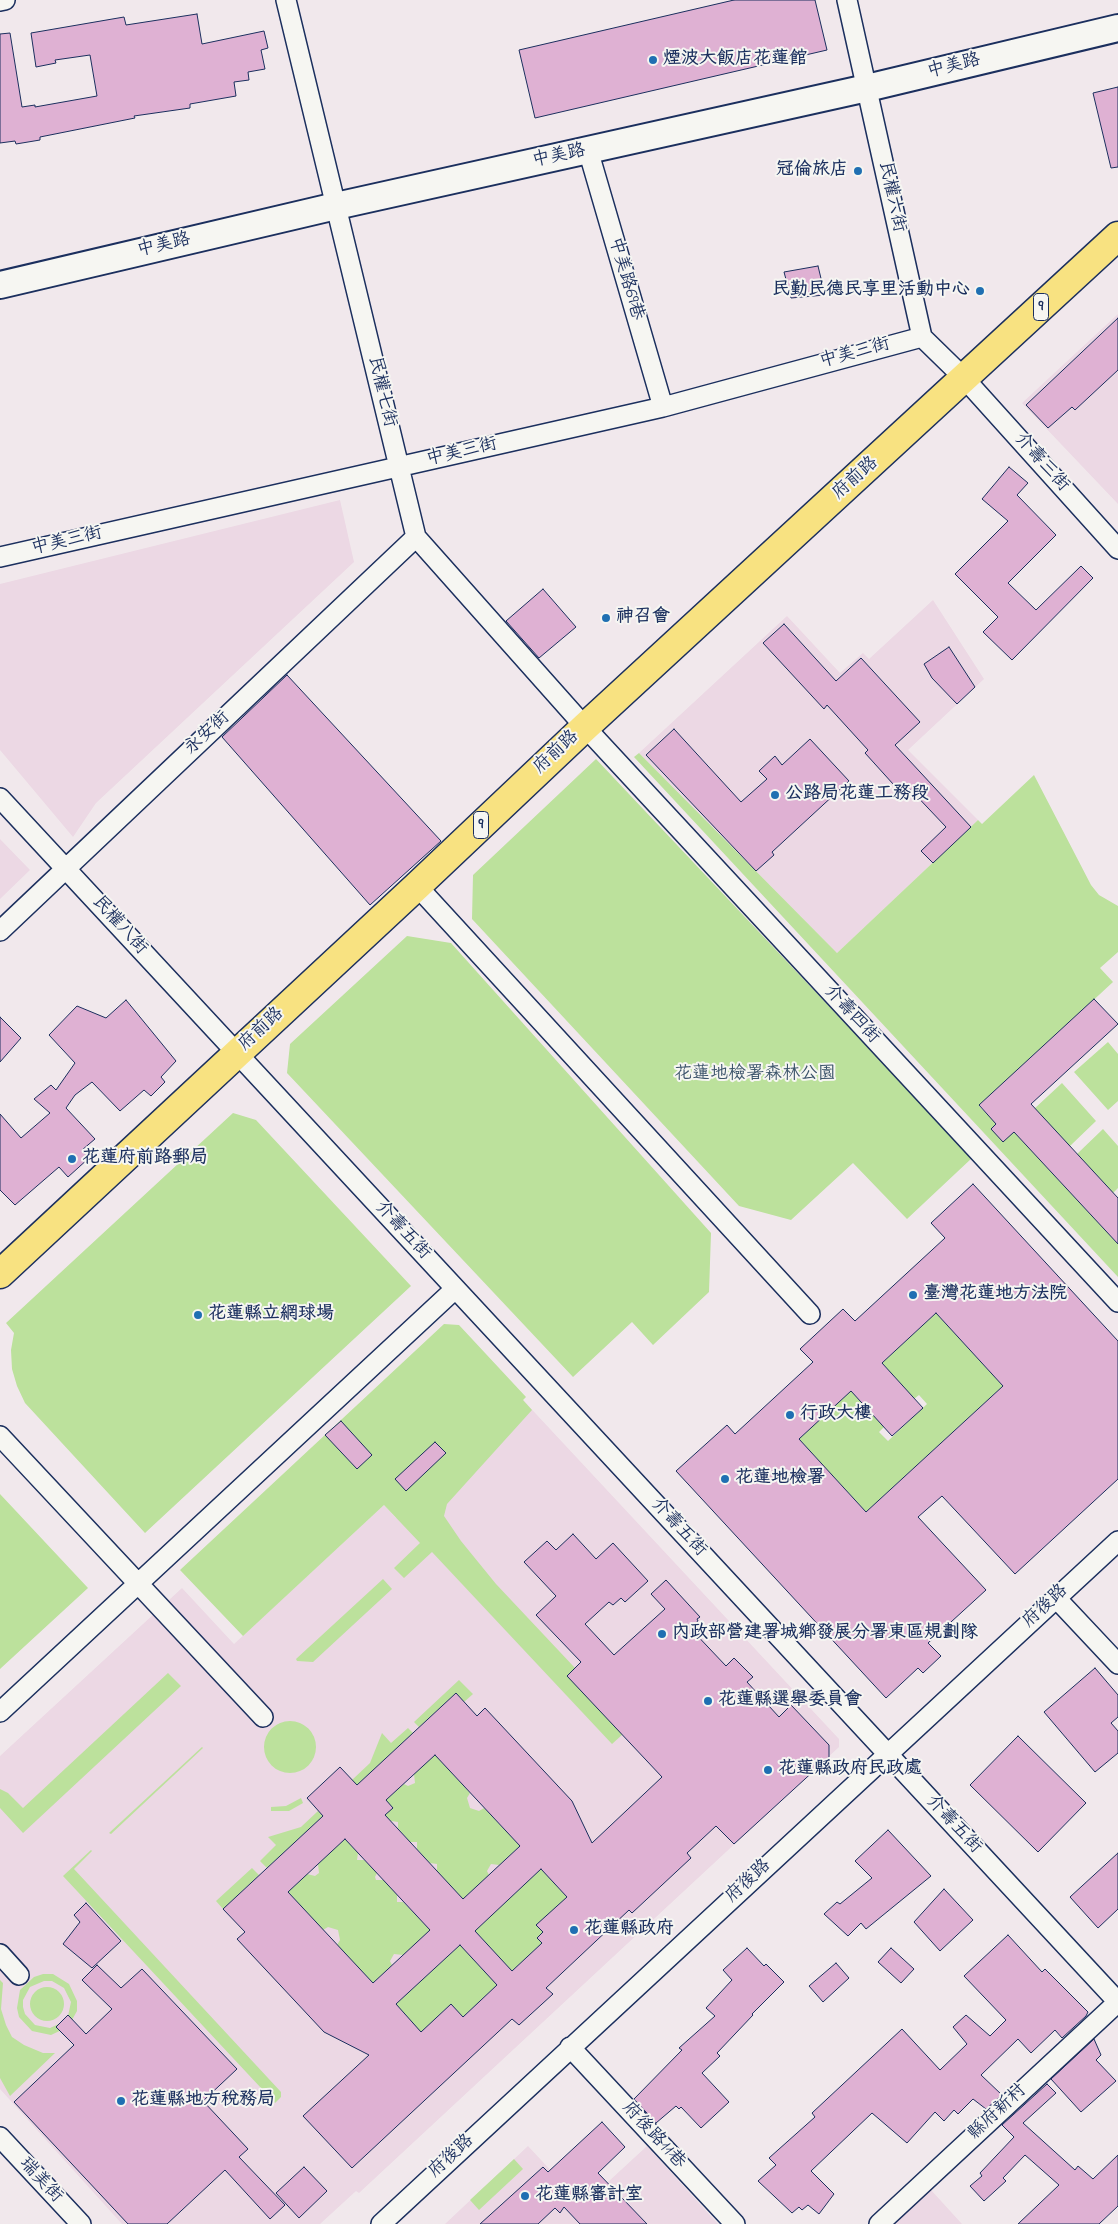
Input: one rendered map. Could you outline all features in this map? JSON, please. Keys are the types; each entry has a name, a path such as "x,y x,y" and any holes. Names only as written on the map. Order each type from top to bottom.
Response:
{"main road":[{"name":"府前路","path":"0,1274 585,727 1118,236"}],"street":[{"path":"0,1 5,0"},
{"name":"民權七街","path":"286,0 416,538 585,727"},
{"name":"民權六街","path":"846,0 922,337"},
{"name":"中美路","path":"0,285 336,206 867,88 1118,28"},
{"name":"中美路69巷","path":"588,150 663,407"},
{"path":"922,337 964,378"},
{"name":"中美三街","path":"0,557 663,407 922,337"},
{"name":"介壽三街","path":"964,378 1118,549"},
{"name":"永安街","path":"0,931 416,538"},
{"name":"介壽四街","path":"585,727 1118,1302"},
{"name":"民權八街","path":"0,798 67,868 236,1054"},
{"path":"417,886 810,1314"},
{"name":"介壽五街","path":"236,1054 1118,2002"},
{"path":"0,1712 455,1289"},
{"path":"0,1436 263,1717"},
{"name":"府後路","path":"381,2224 887,1753 1118,1541"},
{"path":"1056,1598 1118,1664"},
{"path":"0,1954 19,1975"},
{"name":"縣府新村","path":"879,2224 1118,2002"},
{"name":"府後路11巷","path":"570,2047 735,2224"},
{"name":"瑞美街","path":"0,2137 81,2224"}],"shaded area":[{"path":"1118,314 1118,504 1022,403"},
{"path":"340,500 354,562 96,803 73,837 0,750 0,584"},
{"name":"公路局花蓮工務段","path":"933,600 984,679 908,750 978,820 837,953 639,753 787,616 840,673 863,653 869,659"},
{"path":"0,839 30,870 0,899"},
{"name":"花蓮縣政府","path":"523,1400 839,1739 839,1747 359,2193 356,2191 320,2224 122,2224 0,2089 0,1756 182,1588 234,1644 384,1505 396,1518"},
{"name":"花蓮縣審計室","path":"528,2146 583,2205 647,2146 718,2224 445,2224"},
{"path":"931,2190 962,2224 894,2224 926,2194"}],"green space":[{"path":"639,753 837,953 978,820 982,824 1034,775 1091,885 1099,895 1118,906 1118,952 1100,968 1113,982 979,1106 988,1115 1002,1119 991,1129 1014,1132 1118,1244 1118,1277 634,757"},
{"name":"花蓮地檢署森林公園","path":"596,759 972,1158 907,1219 853,1163 791,1220 739,1206 472,919 473,875"},
{"path":"407,936 451,943 711,1233 709,1292 653,1345 632,1322 573,1377 287,1073 290,1044"},
{"path":"1108,1042 1118,1054 1118,1101 1108,1110 1074,1072"},
{"path":"1062,1083 1096,1121 1070,1146 1034,1109"},
{"name":"花蓮縣立網球場","path":"233,1113 256,1120 411,1286 145,1533 25,1403 12,1369 11,1350 14,1333 6,1323"},
{"path":"1103,1129 1118,1146 1118,1188 1113,1193 1077,1154"},
{"path":"936,1313 1003,1386 866,1512 799,1439 851,1391 884,1427 879,1432 888,1441 927,1404 919,1395 914,1399 882,1363"},
{"path":"444,1324 459,1325 526,1397 523,1400 532,1410 447,1504 444,1516 461,1541 496,1584 575,1668 568,1676 623,1734 612,1744 432,1552 404,1578 394,1568 420,1543 384,1505 243,1636 180,1570"},
{"path":"0,1494 88,1588 0,1669"},
{"path":"383,1579 392,1589 313,1662 297,1661 296,1659"},
{"path":"168,1673 181,1686 23,1833 0,1808 0,1789 8,1793 23,1808"},
{"path":"459,1680 473,1694 464,1702 456,1693 419,1727 414,1722"},
{"path":"285,1721 295,1721 304,1725 312,1733 316,1747 312,1761 304,1769 295,1773 285,1773 276,1769 268,1761 264,1752 264,1742 268,1733 276,1725"},
{"path":"408,1728 413,1733 357,1785 352,1780 370,1763 382,1733 391,1743"},
{"path":"202,1747 111,1834 109,1833"},
{"path":"435,1755 470,1793 467,1798 470,1808 479,1811 484,1808 520,1846 499,1865 491,1864 487,1871 489,1875 463,1899 437,1871 437,1864 430,1863 417,1849 417,1842 410,1842 398,1828 398,1822 391,1821 385,1815 386,1800 404,1784 408,1786 415,1783 414,1774"},
{"path":"301,1798 303,1803 289,1811 271,1811 271,1807 286,1806"},
{"path":"318,1811 323,1816 267,1868 260,1861 276,1845 268,1837 301,1827"},
{"path":"345,1839 358,1853 357,1860 364,1860 377,1873 376,1880 384,1880 397,1895 397,1902 403,1902 430,1930 403,1955 394,1954 390,1961 392,1965 373,1983 337,1945 340,1940 338,1930 328,1927 323,1930 288,1892 307,1874 315,1876 319,1873 318,1864"},
{"path":"91,1850 74,1869 281,2092 281,2097 275,2103 63,1876"},
{"path":"252,1868 259,1875 223,1909 216,1901"},
{"path":"541,1869 574,1905 536,1925 543,1932 537,1938 542,1943 512,1971 475,1931"},
{"path":"460,1945 497,1985 463,2017 451,2004 439,2015 429,2040 394,2006"},
{"path":"43,1974 53,1974 69,1984 77,2001 77,2011 68,2027 51,2035 32,2031 19,2017 17,2008 20,1990 34,1977","holes":["44,1981 52,1981 64,1988 71,2002 68,2016 63,2022 50,2028 35,2025 25,2014 23,2000 30,1987"]},
{"path":"0,1980 3,1983 1,2009 12,2037 24,2045 43,2053 55,2053 10,2096 0,2078"},
{"path":"47,1987 59,1992 64,2004 59,2016 47,2021 35,2016 30,2004 35,1992"},
{"path":"514,2159 523,2169 479,2210 470,2200"}],"building":[{"name":"煙波大飯店花蓮館","path":"734,0 815,0 827,50 535,118 519,50"},
{"path":"197,14 202,44 264,31 268,48 261,50 265,69 248,72 249,80 234,82 236,96 190,104 190,108 134,116 135,118 40,137 40,140 16,144 15,141 0,143 0,34 10,33 22,107 35,105 35,107 97,96 90,55 55,60 56,63 36,67 31,33 124,17 126,25"},
{"path":"1118,87 1118,167 1111,168 1093,93"},
{"path":"818,266 825,295 791,298 784,272"},
{"path":"1118,318 1118,370 1075,410 1072,407 1048,428 1026,405"},
{"path":"1009,467 1028,483 1017,495 1056,535 1008,583 1036,610 1081,566 1093,578 1012,660 983,632 998,617 955,574 1008,521 982,499"},
{"path":"543,589 576,627 539,658 506,621"},
{"path":"784,624 836,681 861,658 920,722 895,745 971,827 933,863 921,851 946,827 910,789 903,795 865,753 868,750 827,705 824,709 763,643"},
{"path":"949,647 975,687 957,704 932,678 924,664"},
{"path":"287,675 441,841 370,905 222,737"},
{"path":"674,729 741,802 767,779 759,771 775,756 782,765 810,739 849,781 772,852 774,855 756,871 646,755"},
{"path":"1094,999 1118,1024 1031,1104 1118,1198 1118,1244 1014,1132 1003,1142 991,1129 996,1124 979,1105"},
{"path":"126,1000 176,1061 161,1077 165,1082 151,1096 144,1090 120,1111 92,1082 75,1095 66,1108 95,1139 82,1150 89,1158 68,1177 59,1167 15,1205 0,1190 0,1114 21,1138 50,1113 34,1099 51,1085 56,1090 75,1063 49,1035 77,1006 106,1018"},
{"path":"0,1017 21,1038 0,1062"},
{"path":"973,1184 1118,1341 1118,1479 1015,1574 942,1496 918,1517 986,1590 928,1643 941,1656 923,1673 918,1668 886,1698 676,1471 727,1425 735,1434 813,1362 800,1349 843,1309 855,1321 945,1238 931,1223","holes":["936,1313 1003,1386 866,1512 799,1439 851,1391 892,1436 923,1408 882,1363"]},
{"path":"341,1421 372,1455 357,1469 325,1435"},
{"path":"435,1442 446,1453 406,1491 395,1479"},
{"path":"573,1534 596,1559 613,1543 648,1581 625,1602 621,1598 613,1605 609,1602 585,1624 614,1655 665,1609 651,1594 666,1580 700,1617 690,1628 726,1666 734,1658 753,1677 747,1682 779,1717 791,1705 829,1745 829,1757 734,1844 716,1826 687,1853 691,1858 632,1913 629,1910 546,1988 553,1994 519,2025 512,2019 352,2168 303,2116 369,2055 324,2032 237,1939 245,1932 223,1909 323,1816 307,1798 340,1767 357,1785 456,1693 477,1716 485,1708 572,1801 592,1843 662,1777 567,1676 581,1662 536,1615 556,1596 524,1562 547,1541 556,1550","holes":["435,1755 520,1846 463,1899 385,1815 393,1808 386,1800","345,1839 430,1930 373,1983 288,1892","541,1869 567,1897 536,1925 543,1932 537,1938 542,1943 512,1971 475,1931","460,1945 497,1985 463,2017 451,2004 421,2032 396,2004"]},
{"path":"1095,1668 1118,1695 1118,1717 1111,1723 1118,1731 1118,1753 1095,1772 1044,1712"},
{"path":"1018,1736 1086,1803 1038,1852 970,1785"},
{"path":"888,1830 931,1876 866,1929 861,1923 848,1936 824,1914 837,1902 840,1904 872,1878 855,1861"},
{"path":"1118,1853 1118,1909 1098,1928 1070,1897"},
{"path":"944,1889 973,1920 940,1951 914,1922"},
{"path":"86,1903 121,1941 92,1968 63,1944 80,1922 74,1915"},
{"path":"1008,1935 1042,1972 1045,1969 1088,2012 1086,2016 1062,2038 1055,2030 1031,2053 1018,2039 981,2075 1002,2095 986,2109 973,2099 958,2114 954,2110 944,2121 935,2112 907,2143 872,2113 811,2171 834,2194 819,2214 808,2205 802,2210 799,2207 792,2213 758,2181 776,2165 769,2158 815,2117 812,2113 902,2029 940,2070 967,2044 953,2027 966,2015 990,2036 1006,2020 964,1976"},
{"path":"747,1948 764,1966 766,1964 784,1982 752,2014 717,2053 720,2056 702,2073 729,2102 701,2128 681,2107 679,2109 676,2106 656,2123 634,2099 682,2050 679,2048 715,2016 706,2008 732,1980 723,1970"},
{"path":"891,1948 914,1969 901,1983 878,1962"},
{"path":"836,1963 849,1978 823,2002 809,1986"},
{"name":"花蓮縣地方稅務局","path":"97,1965 121,1988 142,1969 237,2069 203,2101 248,2149 239,2157 285,2205 270,2219 225,2170 167,2224 128,2224 14,2102 74,2045 56,2027 68,2015 86,2034 112,2009 82,1980"},
{"path":"1094,2039 1101,2055 1096,2060 1116,2081 1081,2112 1051,2079"},
{"path":"1047,2084 1056,2093 1023,2123 1075,2170 1078,2166 1093,2179 1118,2155 1118,2206 1099,2224 1018,2224 1059,2185 1025,2155 1003,2178 1006,2181 984,2201 970,2186 982,2176 980,2173 1014,2137 1002,2125"},
{"path":"602,2122 625,2147 598,2173 647,2224 580,2224 564,2207 560,2213 555,2208 538,2224 480,2224 543,2167 548,2172"},
{"path":"304,2167 327,2191 299,2218 276,2193"}],"place":[{"name":"煙波大飯店花蓮館","path":"653,60"},
{"name":"冠倫旅店","path":"858,171"},
{"name":"民勤民德民享里活動中心","path":"980,291"},
{"name":"神召會","path":"606,618"},
{"name":"公路局花蓮工務段","path":"775,795"},
{"name":"花蓮府前路郵局","path":"72,1159"},
{"name":"臺灣花蓮地方法院","path":"913,1295"},
{"name":"花蓮縣立網球場","path":"198,1315"},
{"name":"行政大樓","path":"790,1415"},
{"name":"花蓮地檢署","path":"725,1479"},
{"name":"內政部營建署城鄉發展分署東區規劃隊","path":"662,1634"},
{"name":"花蓮縣選舉委員會","path":"708,1701"},
{"name":"花蓮縣政府民政處","path":"768,1770"},
{"name":"花蓮縣政府","path":"574,1930"},
{"name":"花蓮縣地方稅務局","path":"121,2101"},
{"name":"花蓮縣審計室","path":"525,2196"}]}
